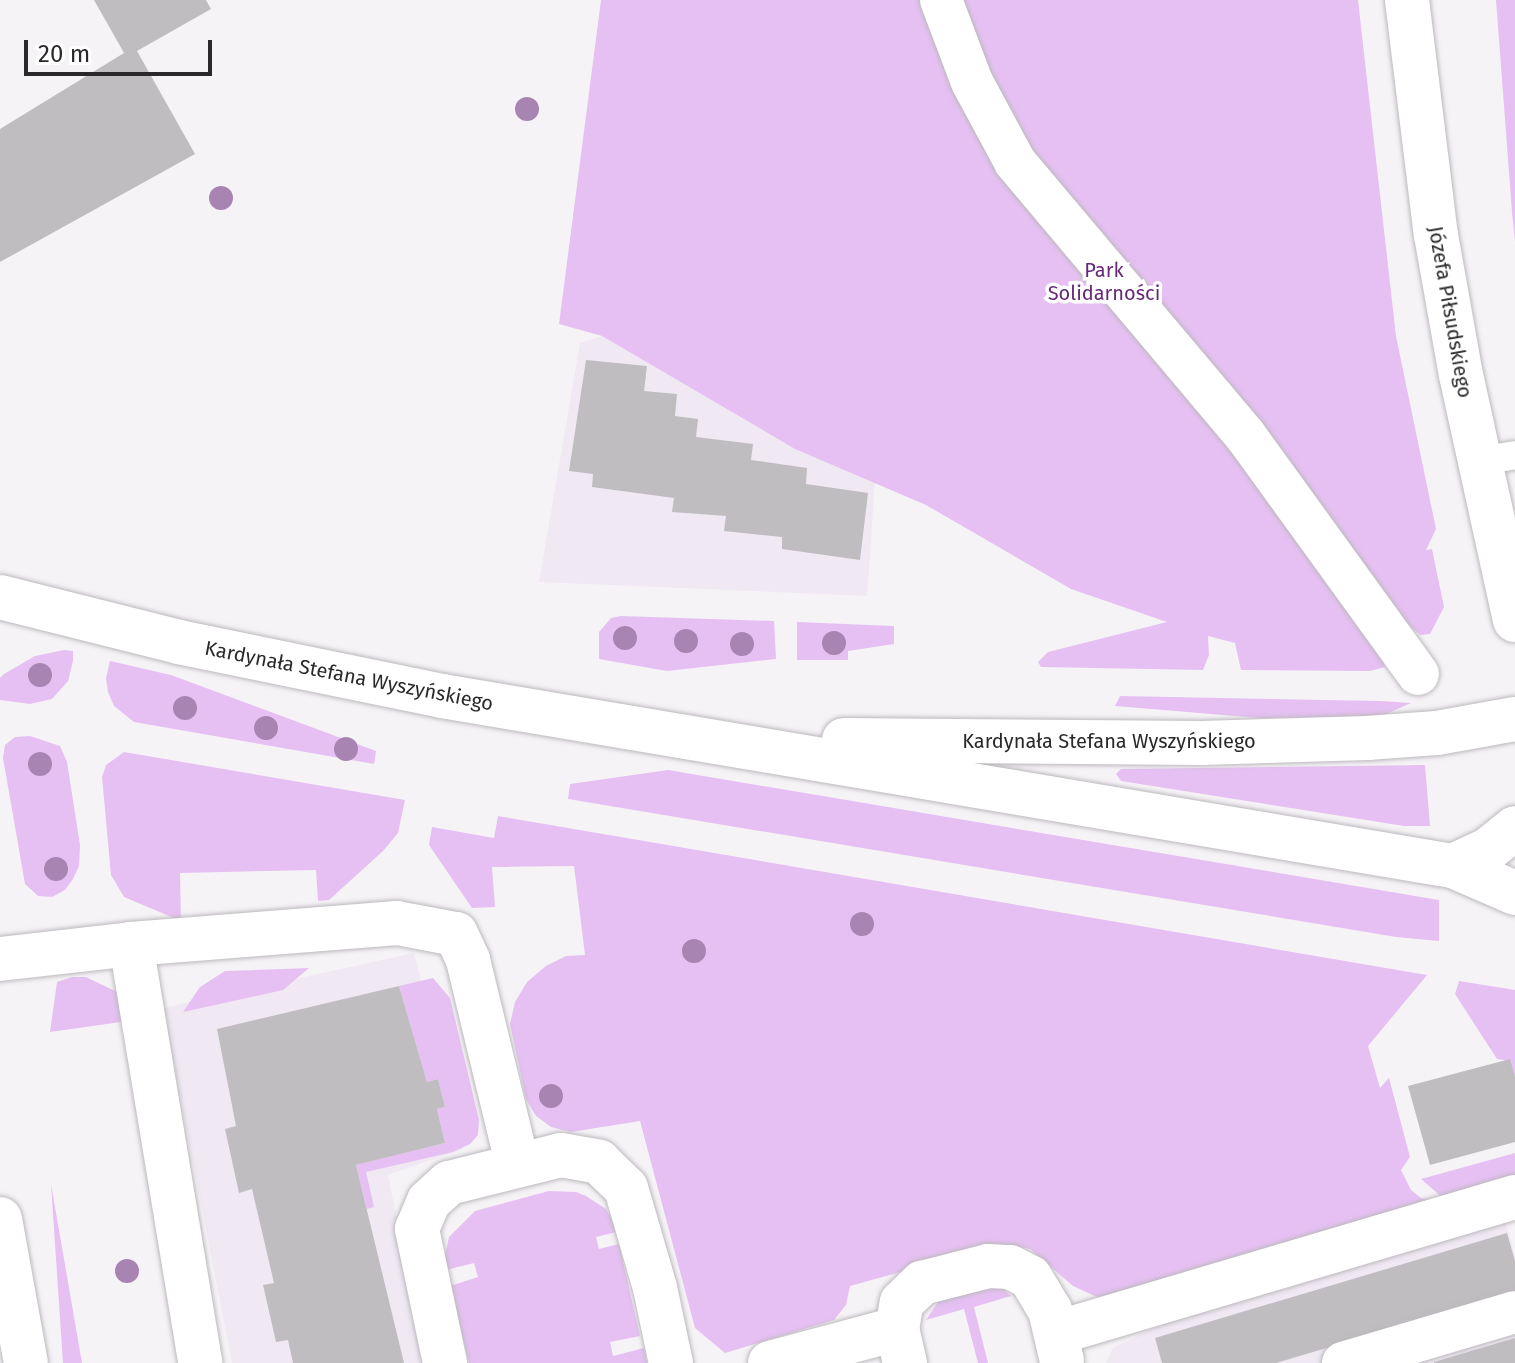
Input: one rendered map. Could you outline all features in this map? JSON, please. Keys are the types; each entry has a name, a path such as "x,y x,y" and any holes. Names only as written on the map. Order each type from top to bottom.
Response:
{"street":[{"path":"941,0 972,82 1015,162 1245,435 1418,674"},
{"name":"Józefa Piłsudskiego","path":"1407,0 1436,235 1497,458 1515,620"},
{"name":"Kardynała Stefana Wyszyńskiego","path":"0,597 310,670 1453,866 1515,893"},
{"name":"Kardynała Stefana Wyszyńskiego","path":"702,739 1201,743 1437,733 1515,719"},
{"path":"1453,866 1489,849 1515,828"},
{"path":"0,959 131,944 397,923 456,934 468,960 517,1163"},
{"path":"131,944 200,1363"},
{"path":"445,1363 417,1229 429,1201 449,1183 517,1163 561,1155 599,1162 626,1188 655,1288 671,1363"},
{"path":"770,1363 901,1346 902,1302 922,1283 988,1266 1010,1267 1030,1277 1050,1310 1059,1348 1515,1197"},
{"path":"0,1219 26,1363"},
{"path":"1343,1363 1515,1312"}],"shaded area":[{"path":"602,336 795,449 875,482 867,596 539,582 580,343"},
{"path":"414,953 463,1149 388,1175 427,1363 232,1363 163,1008"},
{"path":"1505,1220 1515,1255 1515,1363 1106,1363 1113,1348 1159,1325"}],"green space":[{"name":"Park Solidarności","path":"601,0 1358,0 1396,336 1436,529 1426,550 1432,549 1444,607 1430,634 1420,635 1408,624 1378,648 1385,667 1370,671 1241,670 1235,643 1208,636 1209,655 1203,670 1041,667 1038,662 1048,652 1167,622 1071,589 926,505 795,449 602,336 559,324"},
{"path":"1496,0 1515,0 1515,242 1512,212"},
{"path":"611,618 774,621 776,659 667,671 599,659 599,632"},
{"path":"797,622 894,626 894,644 848,651 848,660 797,660"},
{"path":"73,651 73,661 68,681 52,699 30,704 0,700 0,678 4,674 35,656"},
{"path":"110,661 171,675 376,751 374,764 134,722 114,706 108,692 106,678"},
{"path":"1120,696 1411,703 1384,715 1365,717 1259,718 1115,706"},
{"path":"30,736 60,746 67,762 80,845 79,866 73,879 65,890 52,897 38,896 25,884 3,758 5,745 15,737"},
{"path":"124,752 405,800 398,833 383,851 329,900 318,901 316,870 180,873 181,921 124,897 111,875 102,777 106,765"},
{"path":"1425,765 1430,826 1404,826 1121,781 1116,774 1121,769"},
{"path":"668,770 1439,900 1439,941 1396,937 568,799 570,784"},
{"path":"498,816 1427,975 1368,1046 1380,1088 1389,1078 1410,1157 1401,1170 1411,1190 1421,1198 1438,1202 1101,1299 1073,1286 1030,1249 1009,1245 987,1248 850,1286 846,1305 834,1320 725,1353 695,1328 640,1121 571,1132 551,1127 536,1116 526,1099 510,1024 515,1002 527,982 546,966 566,956 585,955 574,866 492,867 495,907 472,908 429,845 432,827 494,838"},
{"path":"309,968 283,990 183,1012 200,987 225,971"},
{"path":"86,977 117,992 128,1021 50,1032 57,982"},
{"path":"433,978 450,998 479,1120 478,1135 470,1144 453,1152 366,1172 374,1207 367,1209 356,1165 445,1143 437,1109 445,1107 438,1079 427,1082 399,986"},
{"path":"1459,981 1515,990 1515,1076 1504,1060 1497,1059 1455,994"},
{"path":"1515,1153 1515,1179 1444,1199 1421,1179"},
{"path":"51,1184 82,1363 63,1363"},
{"path":"549,1191 576,1192 606,1209 616,1232 596,1237 599,1249 619,1244 640,1336 610,1342 613,1356 644,1348 647,1363 469,1363 450,1286 478,1277 474,1263 446,1270 444,1260 449,1237 475,1211"},
{"path":"975,1286 1000,1287 1011,1296 974,1307 988,1363 978,1363 964,1309 926,1320 942,1296"}],"building":[{"path":"94,0 206,0 211,9 137,51 195,154 0,262 0,129 124,53"},
{"path":"586,360 647,366 644,391 677,394 675,416 698,419 696,437 753,444 751,460 807,468 806,484 868,493 860,560 782,549 782,537 724,531 726,516 672,512 674,498 592,487 593,474 569,471"},
{"path":"399,986 427,1082 438,1079 445,1107 437,1109 445,1143 356,1165 404,1363 293,1363 288,1340 276,1342 263,1285 274,1283 252,1189 239,1193 225,1129 236,1126 217,1029"},
{"path":"1510,1059 1515,1077 1515,1142 1430,1165 1408,1086"},
{"path":"1507,1233 1515,1261 1515,1292 1276,1363 1162,1363 1155,1338"},
{"path":"1515,1338 1515,1363 1434,1363 1434,1362"}]}
